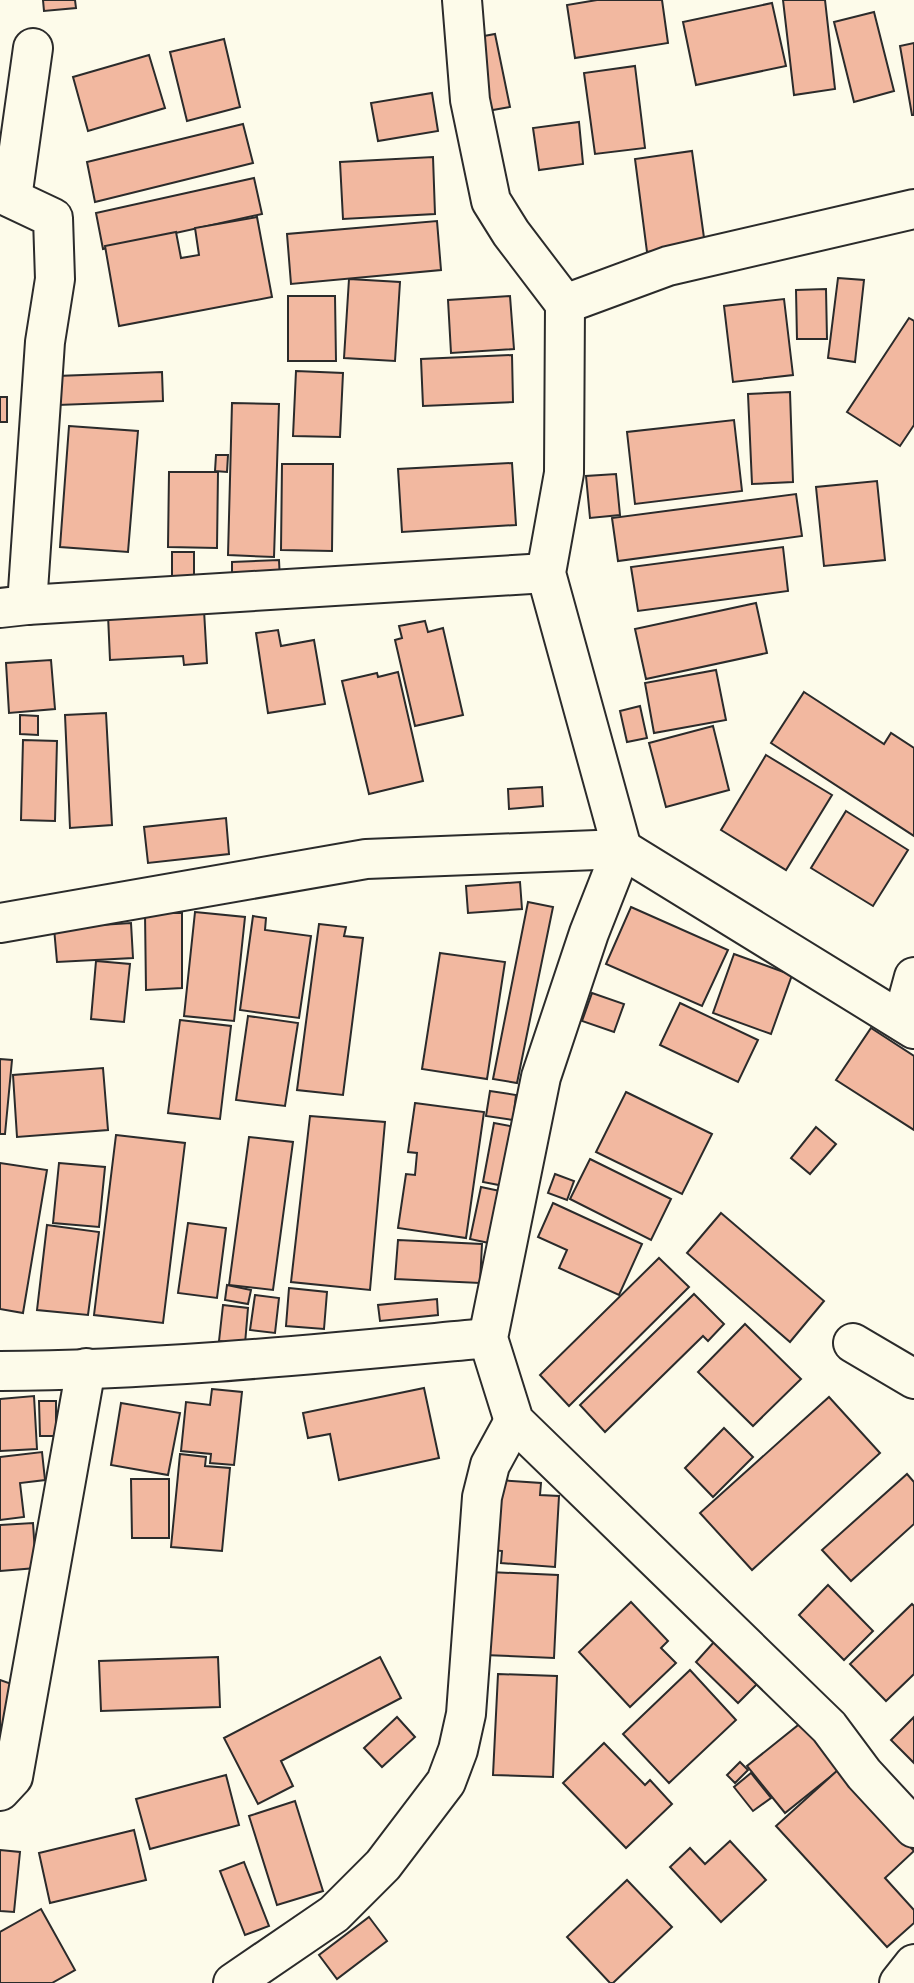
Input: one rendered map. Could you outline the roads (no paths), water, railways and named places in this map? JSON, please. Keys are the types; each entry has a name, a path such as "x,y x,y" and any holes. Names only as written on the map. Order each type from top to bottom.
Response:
{"street":[{"path":"462,0 470,100 491,201 511,233 565,304 564,473 546,573 622,849 589,933 541,1077 488,1338 514,1421 829,1727 864,1774 914,1828"},
{"path":"33,48 6,195 53,218 55,279 13,606 546,573"},
{"path":"565,304 668,266 914,209"},
{"path":"0,923 366,859 622,849 908,1025 914,977"},
{"path":"0,1371 253,1359 488,1338"},
{"path":"853,1343 914,1379"},
{"path":"0,1791 13,1777 86,1368"},
{"path":"233,1983 334,1914 383,1865 446,1782 458,1750 466,1714 482,1497 491,1465 514,1421"},
{"path":"899,1983 914,1964"}]}
